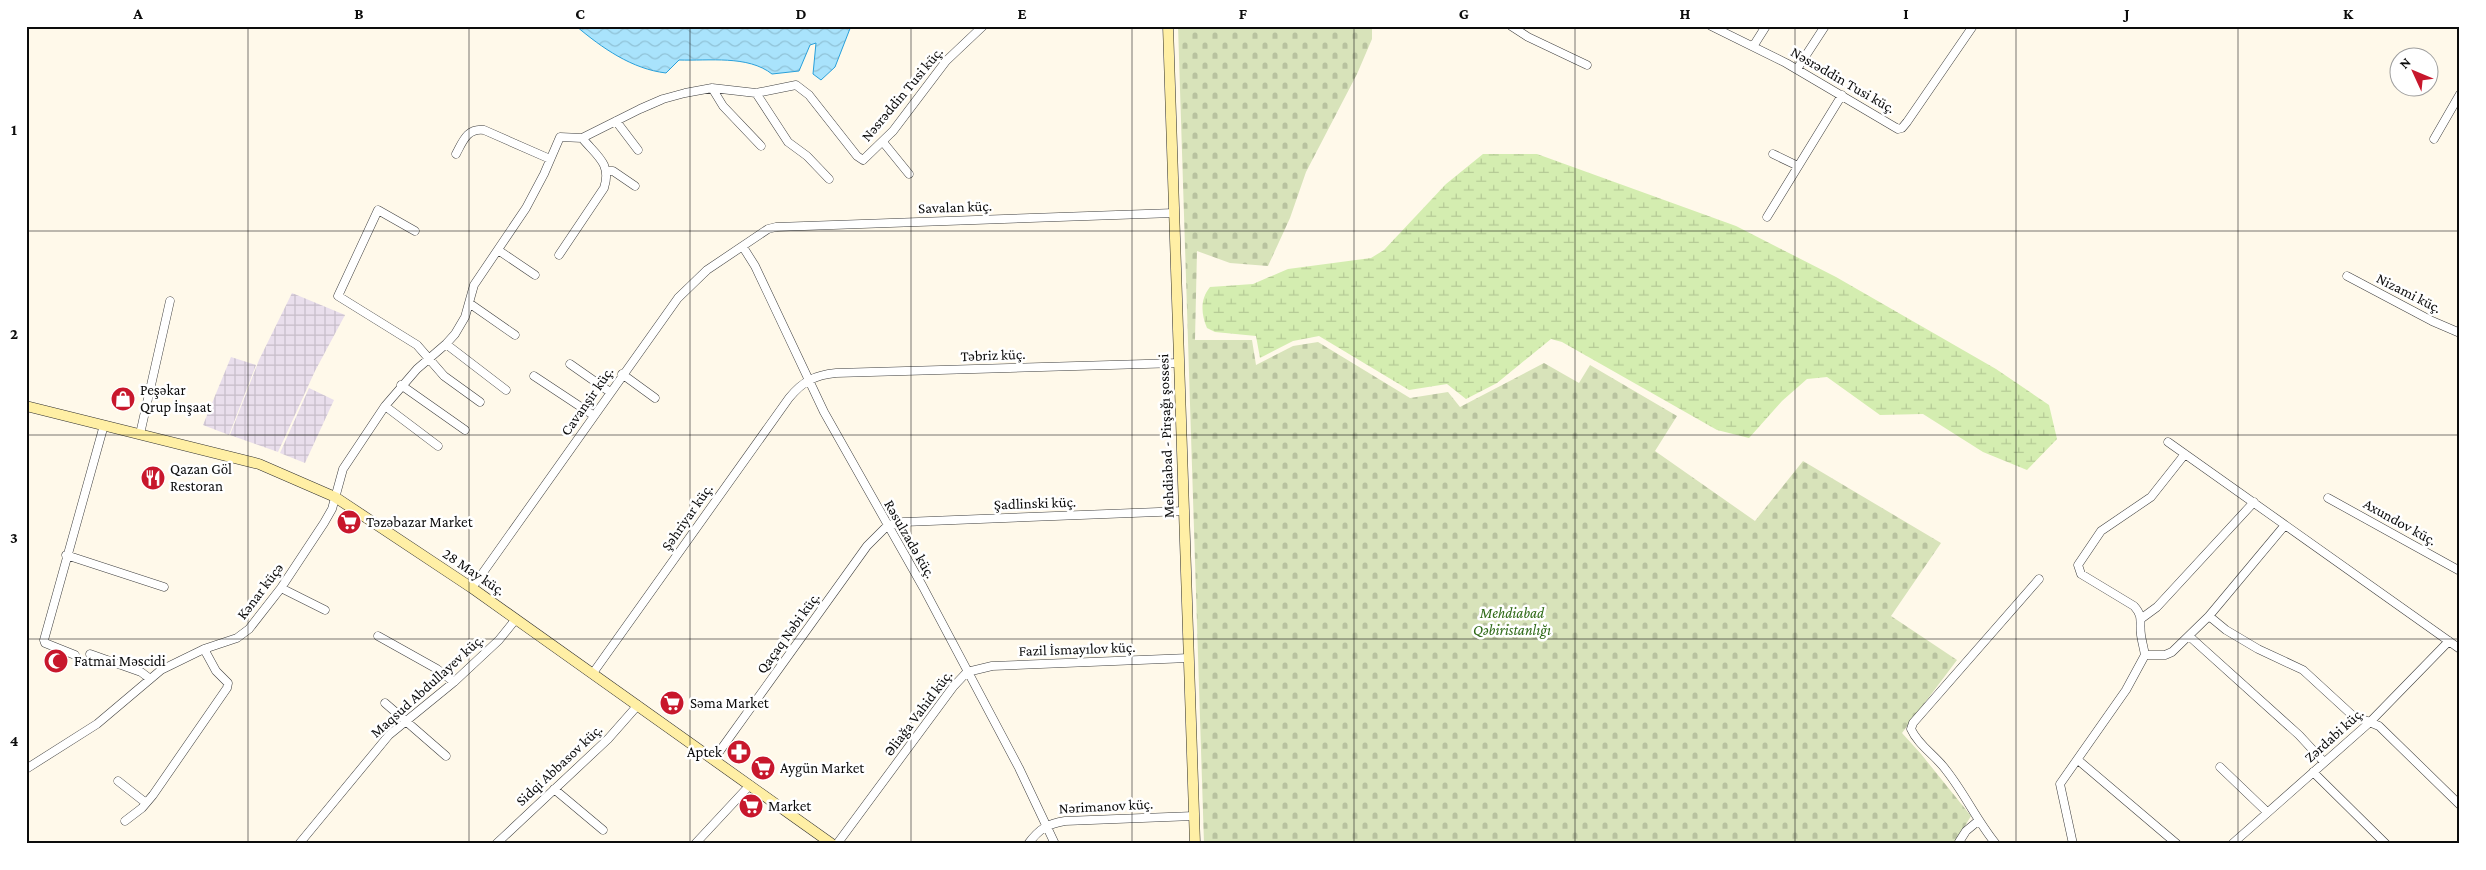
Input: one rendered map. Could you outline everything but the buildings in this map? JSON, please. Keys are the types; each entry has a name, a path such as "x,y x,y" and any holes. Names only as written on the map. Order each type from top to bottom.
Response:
{"street":[{"name":"Nəsrəddin Tusi küç.","path":"582,138 663,99 712,88 756,93 783,86 796,85 803,88 860,159 863,160 883,142 946,61 983,26"},
{"name":"Mehdiabad - Pirşağı şossesi","path":"1168,26 1195,844"},
{"path":"1511,26 1528,37 1587,65"},
{"path":"1754,45 1766,26"},
{"path":"1797,68 1825,26"},
{"name":"Nəsrəddin Tusi küç.","path":"1716,27 1797,68 1898,129 1902,128 1973,26"},
{"path":"712,88 723,106 761,146"},
{"path":"756,93 788,142 807,156 829,179"},
{"path":"2434,139 2460,94"},
{"path":"1767,217 1842,95"},
{"path":"616,121 638,150"},
{"path":"456,154 469,132 476,129 484,130 550,159"},
{"name":"Kənar küçə","path":"26,769 97,724 149,678 176,662 204,649 228,642 250,629 281,588 324,524 335,497 343,468 385,406 401,385 446,344 465,317 474,284 526,208 560,137 582,138"},
{"path":"582,138 607,171 618,174 635,186"},
{"path":"883,142 909,174"},
{"path":"1773,154 1798,166"},
{"path":"559,255 604,188 607,171"},
{"path":"415,231 378,210 338,296 417,345 444,376 480,402"},
{"name":"Savalan küç.","path":"743,247 768,230 776,227 1174,213"},
{"name":"Cavanşir küç.","path":"472,588 622,374 678,298 707,270 743,247"},
{"name":"Rəsulzadə küç.","path":"743,247 755,266 808,379 887,526 904,552 1056,844"},
{"path":"498,250 535,275"},
{"name":"Nizami küç.","path":"2347,276 2432,321 2460,333"},
{"path":"140,434 170,301"},
{"path":"469,303 515,335"},
{"path":"446,344 506,390"},
{"name":"Təbriz küç.","path":"808,379 836,373 1179,363"},
{"path":"570,364 610,392"},
{"path":"622,374 655,398"},
{"path":"534,376 593,416"},
{"name":"Şəhriyar küç.","path":"593,674 789,398 808,379"},
{"path":"401,385 465,430"},
{"name":"28 May küç.","path":"26,406 259,464 335,497 472,588 832,844"},
{"path":"385,406 438,446"},
{"path":"75,655 45,643 44,640 66,555 104,425"},
{"path":"2168,442 2460,649"},
{"path":"2073,844 2060,784 2126,690 2145,656 2141,637 2142,618 2134,606 2081,574 2078,565 2101,531 2151,497 2185,454"},
{"name":"Axundov küç.","path":"2328,498 2460,571"},
{"path":"2142,618 2157,607 2254,502"},
{"name":"Şadlinski küç.","path":"887,526 904,522 1184,511"},
{"path":"2145,656 2172,652 2209,616 2285,525"},
{"name":"Qaçaq Nəbi küç.","path":"714,759 867,546 887,526"},
{"path":"66,555 164,587"},
{"path":"1996,844 1978,821 1968,802 1946,770 1911,729 1913,723 2039,579"},
{"path":"281,588 325,610"},
{"path":"2209,616 2226,630 2258,649 2303,670 2352,715 2384,730 2460,805"},
{"name":"Maqsud Abdullayev küç.","path":"299,844 343,794 378,747 454,682 499,640 516,619"},
{"path":"378,636 438,669 454,682"},
{"path":"2189,636 2299,735 2324,762"},
{"name":"Zərdabi küç.","path":"2232,844 2369,723 2450,641"},
{"path":"125,821 146,803 227,688 225,679 216,671 204,649"},
{"path":"90,654 142,672 149,678"},
{"name":"Fazil İsmayılov küç.","path":"967,672 992,666 1189,658"},
{"name":"Əliağa Vahid küç.","path":"837,844 953,687 967,672"},
{"path":"386,703 446,756"},
{"name":"Sidqi Abbasov küç.","path":"496,844 608,739 638,705"},
{"path":"2078,760 2177,844"},
{"path":"2220,767 2268,812"},
{"path":"2313,772 2386,844"},
{"path":"118,781 146,803"},
{"path":"695,844 750,785"},
{"path":"554,789 603,830"},
{"name":"Nərimanov küç.","path":"1028,844 1036,832 1047,824 1065,821 1194,816"},
{"path":"1959,842 1966,831 1978,821"}],"shaded area":[{"path":"292,293 345,315 315,371 278,452 230,435 259,360"},
{"path":"231,357 256,365 229,435 203,425"},
{"path":"309,388 334,400 305,463 280,453"}],"green space":[{"name":"Mehdiabad Qəbiristanlığı","path":"1178,26 1372,26 1372,39 1357,74 1306,172 1290,218 1268,266 1230,263 1197,251 1195,340 1252,340 1256,365 1293,346 1318,342 1410,398 1448,392 1460,407 1544,363 1579,383 1590,365 1677,416 1655,451 1755,521 1803,461 1941,543 1891,616 1957,660 1902,733 1971,816 1954,844 1204,844"},
{"path":"1483,154 1537,154 1736,226 1836,277 1996,369 2049,405 2057,439 2027,470 1983,452 1923,414 1880,415 1827,377 1807,379 1782,401 1749,438 1717,430 1562,342 1551,339 1497,383 1466,399 1447,384 1409,390 1319,336 1293,341 1260,358 1256,336 1215,332 1207,328 1202,307 1204,296 1210,287 1253,284 1288,269 1371,258 1384,250 1446,184"}],"water":[{"path":"576,26 851,26 835,67 821,80 813,74 816,43 810,45 799,71 772,74 762,68 740,61 679,60 666,73 653,71 629,62 596,42"}],"place":[{"name":"Peşəkar Qrup İnşaat","path":"123,399"},
{"name":"Qazan Göl Restoran","path":"153,478"},
{"name":"Təzəbazar Market","path":"349,522"},
{"name":"Fatmai Məscidi","path":"56,661"},
{"name":"Səma Market","path":"672,703"},
{"name":"Aptek","path":"739,752"},
{"name":"Aygün Market","path":"763,768"},
{"name":"Market","path":"751,806"}]}
